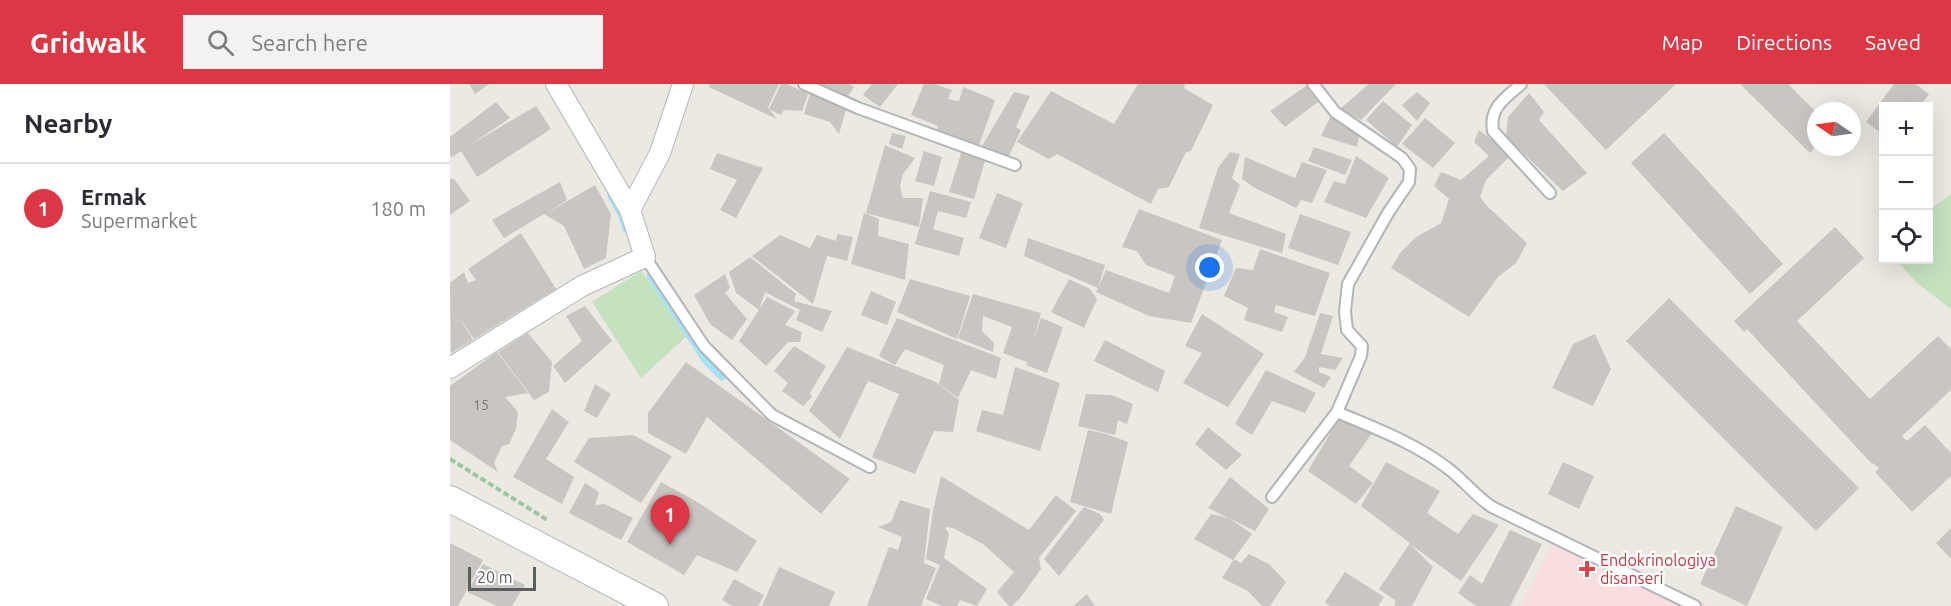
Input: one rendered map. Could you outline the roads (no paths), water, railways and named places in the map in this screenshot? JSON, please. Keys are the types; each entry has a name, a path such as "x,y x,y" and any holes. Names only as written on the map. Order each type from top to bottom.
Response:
{"street":[{"path":"450,368 582,286 645,257 630,210 556,84"},
{"path":"630,210 660,153 683,84"},
{"path":"450,499 655,606"}],"lane":[{"path":"804,84 858,108 1015,165"},
{"path":"1272,496 1337,412 1361,356 1362,346 1347,330 1345,311 1348,284 1388,213 1409,182 1410,170 1402,158 1335,112 1313,84"},
{"path":"1521,84 1497,106 1491,119 1493,131 1550,193"},
{"path":"645,257 704,346 772,415 870,467"},
{"path":"1337,412 1408,443 1448,468 1480,499 1492,507 1695,606"}],"waterway":[{"path":"611,196 626,229"},
{"path":"650,276 706,361 722,377"}],"place":[{"name":"Ermak","path":"670,545"},
{"name":"Endokrinologiya disanseri","path":"1587,569"}]}
